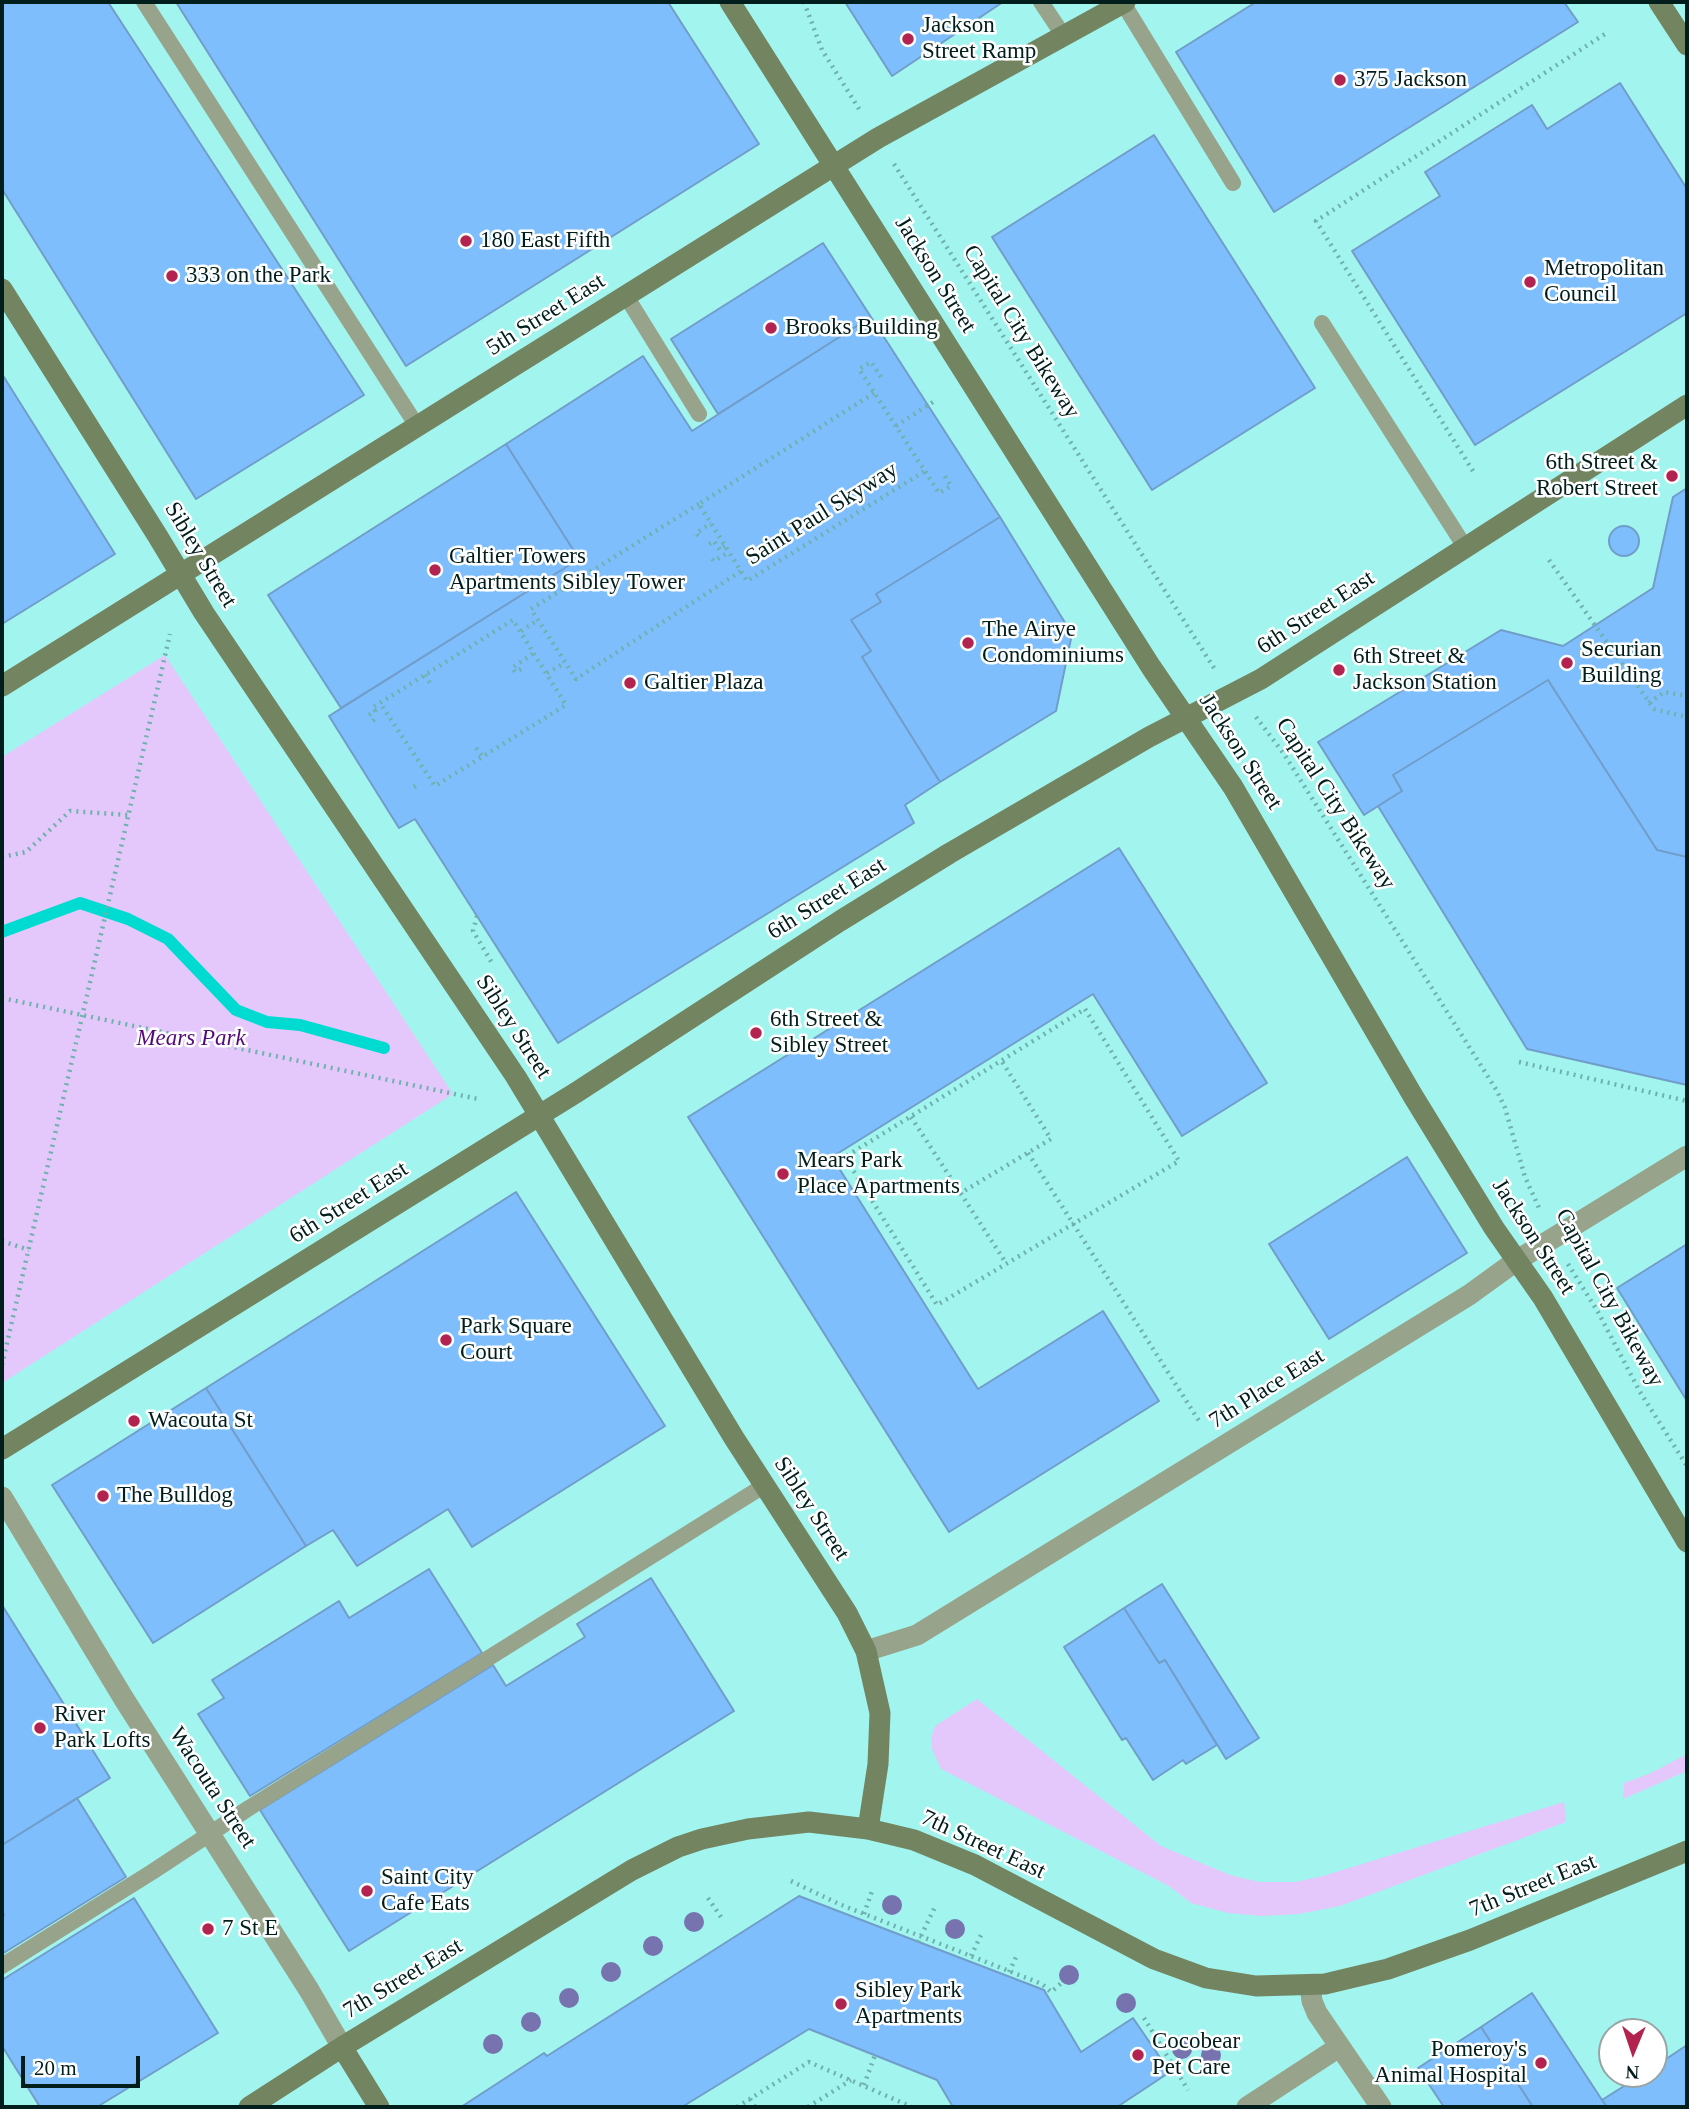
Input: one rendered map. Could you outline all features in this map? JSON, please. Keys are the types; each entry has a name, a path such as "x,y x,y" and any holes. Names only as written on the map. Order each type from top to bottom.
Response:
{"main road":[{"name":"Jackson Street","path":"730,2 1150,667 1188,718 1233,787 1413,1096 1542,1298 1687,1542"},
{"name":"5th Street East","path":"2,686 877,138 1124,2"},
{"path":"1659,2 1687,45"},
{"name":"Sibley Street","path":"2,291 211,625 516,1077 765,1485 847,1613 866,1651 878,1694 881,1726 868,1829"},
{"name":"6th Street East","path":"2,1449 539,1116 917,874 1150,737 1272,672 1687,405"},
{"name":"7th Street East","path":"249,2107 632,1870 678,1847 736,1831 792,1823 827,1823 914,1840 975,1865 1126,1946 1182,1970 1229,1983 1256,1986 1310,1985 1356,1978 1411,1961 1687,1851"},
{"name":"Wacouta Street","path":"342,2047 379,2107"}],"street":[{"name":"7th Place East","path":"866,1651 918,1635 1469,1295 1516,1261 1687,1157"},
{"name":"Wacouta Street","path":"2,1497 124,1699 342,2047"},
{"path":"1310,1985 1314,2006 1381,2107"},
{"path":"1247,2107 1339,2047"}],"lane":[{"path":"144,2 416,426"},
{"path":"1041,2 1063,35"},
{"path":"1124,2 1233,183"},
{"path":"626,296 699,414"},
{"path":"1322,323 1465,547"},
{"path":"2,1966 765,1485"}],"path":[{"path":"804,2 822,50 843,83"},
{"path":"1472,471 1316,221 1608,32"},
{"name":"Capital City Bikeway","path":"908,186 1213,667 1267,729 1284,754 1497,1091 1505,1108 1525,1177 1555,1238 1640,1392 1687,1466"},
{"name":"Saint Paul Skyway","path":"881,377 871,362 859,369 939,493 951,486 943,473"},
{"path":"547,673 565,663 531,609 874,393"},
{"name":"Saint Paul Skyway","path":"896,426 936,400"},
{"name":"Saint Paul Skyway","path":"699,504 747,581 925,471"},
{"path":"702,534 698,536 696,533 711,523"},
{"name":"Saint Paul Skyway","path":"709,544 714,541 720,550 727,549"},
{"name":"Saint Paul Skyway","path":"716,556 712,559 714,561 727,549"},
{"path":"1549,561 1654,709 1687,717"},
{"name":"Saint Paul Skyway","path":"565,663 576,679 741,571"},
{"path":"373,718 375,711 372,708 380,703 425,675 513,620 566,705 435,786 380,703"},
{"path":"521,631 538,620"},
{"path":"2,1365 170,634"},
{"path":"521,668 515,672 512,667 534,653"},
{"path":"425,675 431,685"},
{"path":"1649,703 1664,692 1687,696"},
{"path":"476,748 483,757"},
{"path":"2,857 26,852 71,811 128,815"},
{"path":"477,915 473,931 492,963"},
{"path":"2,998 478,1099"},
{"path":"1085,1009 1179,1161 937,1305 845,1157 911,1116 1085,1009"},
{"path":"959,1194 1051,1139 1002,1060"},
{"path":"1519,1062 1687,1101"},
{"path":"911,1116 1006,1263"},
{"path":"1028,1153 1203,1428"},
{"path":"2,1241 29,1250"},
{"path":"791,1881 919,1939 1042,1984 1051,1992 1066,1979"},
{"path":"864,1914 873,1888"},
{"path":"708,1898 723,1920"},
{"path":"919,1939 935,1907"},
{"path":"971,1956 982,1933"},
{"path":"1009,1972 1018,1953"},
{"path":"1144,2018 1188,2090"},
{"path":"864,2085 875,2055"},
{"path":"737,2107 809,2062 912,2107"},
{"path":"808,2107 852,2080"},
{"path":"750,2099 755,2107"}],"green space":[{"name":"Mears Park","path":"165,655 453,1094 2,1383 2,757"},
{"path":"977,1699 1161,1846 1230,1875 1259,1882 1295,1882 1323,1876 1564,1802 1566,1822 1340,1906 1299,1914 1262,1916 1228,1913 1191,1903 1169,1886 941,1769 932,1749 931,1738 935,1726"},
{"path":"1687,1754 1687,1771 1623,1799 1624,1783 1651,1773"}],"building":[{"name":"333 on the Park","path":"2,2 108,2 364,395 196,499 2,189"},
{"name":"180 East Fifth","path":"176,2 668,2 759,144 406,366"},
{"name":"Jackson Street Ramp","path":"845,2 1003,2 892,76"},
{"name":"375 Jackson","path":"1256,2 1564,2 1578,22 1274,212 1176,52"},
{"name":"Metropolitan Council","path":"1620,83 1687,189 1687,313 1475,445 1352,251 1440,196 1425,172 1532,105 1547,129"},
{"path":"1154,135 1315,388 1152,490 992,237"},
{"name":"Brooks Building","path":"823,243 871,317 718,414 671,339"},
{"name":"Galtier Plaza","path":"871,317 1000,517 876,594 881,602 851,620 871,651 862,657 940,782 905,805 914,823 558,1043 415,819 399,828 329,716 579,559 506,444 643,356 692,431"},
{"path":"2,374 115,554 2,624"},
{"name":"Galtier Towers Apartments Sibley Tower","path":"506,444 579,559 341,708 268,595"},
{"name":"Securian Building","path":"1687,488 1687,857 1657,850 1548,680 1393,775 1402,791 1364,815 1318,742 1501,630 1563,646 1653,588 1673,497"},
{"name":"The Airye Condominiums","path":"1000,517 1072,634 1056,711 940,782 862,657 871,651 851,620 881,602 876,594"},
{"path":"1624,526 1635,530 1639,541 1635,552 1624,556 1613,552 1609,541 1613,530"},
{"path":"1548,680 1657,850 1687,857 1687,1085 1527,1049 1378,806 1402,791 1393,775"},
{"name":"Mears Park Place Apartments","path":"1119,848 1267,1083 1182,1136 1093,994 832,1157 978,1389 1103,1311 1159,1401 949,1532 688,1117"},
{"path":"1407,1157 1467,1253 1329,1339 1269,1244"},
{"name":"Park Square Court","path":"516,1192 665,1426 472,1547 448,1509 357,1566 333,1530 306,1546 206,1388"},
{"path":"1687,1244 1687,1401 1617,1288"},
{"path":"206,1388 306,1546 153,1643 52,1485"},
{"path":"429,1569 482,1653 250,1796 198,1714 224,1698 212,1680 339,1601 349,1618"},
{"path":"651,1578 734,1711 349,1951 260,1810 493,1665 506,1686 585,1637 577,1624"},
{"path":"1162,1584 1259,1738 1226,1759 1165,1660 1159,1663 1124,1608"},
{"name":"River Park Lofts","path":"2,1605 110,1778 2,1845"},
{"path":"1124,1608 1159,1663 1165,1660 1217,1745 1186,1764 1183,1760 1153,1780 1126,1738 1122,1740 1064,1647"},
{"path":"77,1798 126,1877 2,1954 2,1845"},
{"name":"Sibley Park Apartments","path":"799,1896 1044,1990 1081,2052 1133,2018 1170,2072 1117,2107 953,2107 937,2080 809,2029 682,2107 461,2107 544,2053 547,2056"},
{"path":"134,1898 218,2033 97,2107 40,2107 2,2046 2,1980"},
{"name":"Pomeroy's Animal Hospital","path":"1532,1993 1607,2107 1533,2107 1481,2027"},
{"path":"1481,2027 1533,2107 1444,2107 1418,2068"},
{"path":"1687,2045 1687,2107 1607,2107 1602,2100 1621,2088 1668,2088 1668,2058"}],"waterway":[{"path":"2,932 80,903 128,919 168,939 236,1010 267,1022 300,1025 384,1048"}],"place":[{"name":"Jackson Street Ramp","path":"908,39"},
{"name":"375 Jackson","path":"1340,80"},
{"name":"180 East Fifth","path":"466,241"},
{"name":"333 on the Park","path":"172,276"},
{"name":"Metropolitan Council","path":"1530,282"},
{"name":"Brooks Building","path":"771,328"},
{"name":"6th Street & Robert Street","path":"1672,476"},
{"name":"Galtier Towers Apartments Sibley Tower","path":"435,570"},
{"name":"The Airye Condominiums","path":"968,643"},
{"name":"Securian Building","path":"1567,663"},
{"name":"6th Street & Jackson Station","path":"1339,670"},
{"name":"Galtier Plaza","path":"630,683"},
{"name":"6th Street & Sibley Street","path":"756,1033"},
{"name":"Mears Park Place Apartments","path":"783,1174"},
{"name":"Park Square Court","path":"446,1340"},
{"name":"Wacouta St","path":"134,1421"},
{"name":"The Bulldog","path":"103,1496"},
{"name":"River Park Lofts","path":"40,1728"},
{"name":"Saint City Cafe Eats","path":"367,1891"},
{"name":"7 St E","path":"208,1929"},
{"name":"Sibley Park Apartments","path":"841,2004"},
{"name":"Cocobear Pet Care","path":"1138,2055"},
{"name":"Pomeroy's Animal Hospital","path":"1541,2063"}]}
